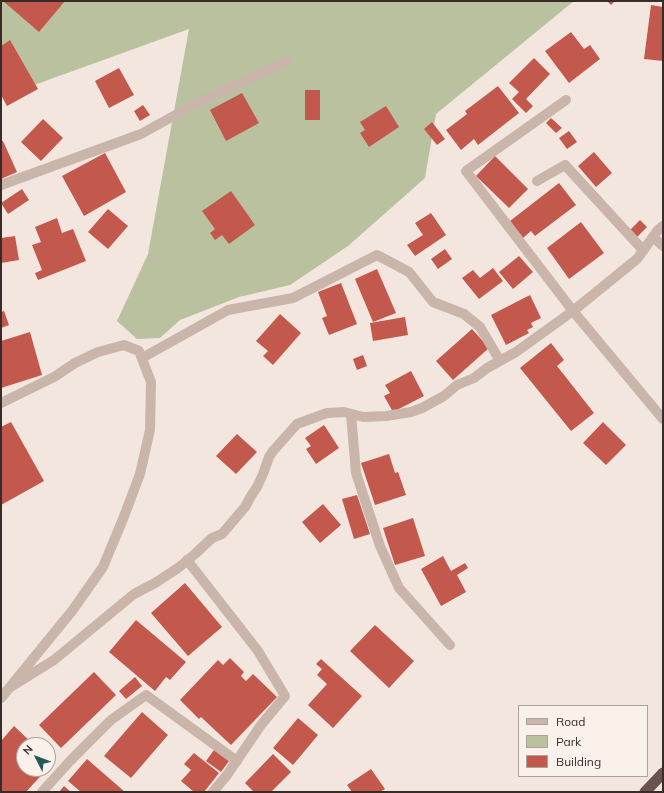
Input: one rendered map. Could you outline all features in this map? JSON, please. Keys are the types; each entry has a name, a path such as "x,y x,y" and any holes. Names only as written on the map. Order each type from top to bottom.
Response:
{"highway":[{"path":"645,792 663,773"}],"street":[{"path":"1,185 141,134 195,104 287,61"},
{"path":"566,100 466,171 573,310 663,419"},
{"path":"537,181 565,165 643,250"},
{"path":"9,688 54,660 134,594 155,583 187,560 212,538 222,534 233,523 245,507 257,487 269,457 297,424 327,413 344,412 363,417 386,416 411,412 422,408 444,396 457,385 474,378 487,368 516,352 573,310 636,258 663,226"},
{"path":"653,237 663,246"},
{"path":"142,358 228,310 292,298 377,255 409,272 433,302 464,314 480,327 500,361"},
{"path":"1,403 54,377 76,363 98,352 124,345 139,351 152,382 150,430 140,474 103,567 72,611 1,698"},
{"path":"351,414 356,473 380,546 399,588 450,645"},
{"path":"187,560 258,651 285,696 261,725 213,792"},
{"path":"42,792 70,760 111,720 146,695 237,760"}],"green space":[{"path":"1,1 574,1 436,114 425,178 348,246 290,285 239,297 180,320 160,338 137,339 117,321 148,254 189,29 1,97"}],"building":[{"path":"3,1 65,1 39,32"},
{"path":"607,1 615,1 611,5"},
{"path":"651,5 663,7 663,61 644,59"},
{"path":"571,32 584,49 590,45 600,59 569,83 545,51"},
{"path":"10,40 38,89 7,106 1,95 1,46"},
{"path":"534,58 550,74 526,99 533,106 526,113 512,99 519,92 509,83"},
{"path":"119,68 134,95 109,108 95,81"},
{"path":"498,86 519,113 478,145 474,139 461,150 446,130 467,114 465,111"},
{"path":"305,90 320,90 320,120 305,120"},
{"path":"242,93 259,123 226,141 210,110"},
{"path":"143,105 150,115 140,121 134,111"},
{"path":"386,106 399,127 369,147 360,133 365,130 360,122"},
{"path":"551,118 562,128 556,133 546,123"},
{"path":"43,119 63,138 41,161 21,142"},
{"path":"432,122 445,139 437,145 424,129"},
{"path":"569,131 577,142 567,149 559,138"},
{"path":"1,141 3,141 17,172 1,179"},
{"path":"594,152 612,173 596,187 578,166"},
{"path":"105,153 126,192 84,216 62,176"},
{"path":"495,156 528,189 509,208 476,176"},
{"path":"559,183 576,205 535,236 531,231 523,238 510,221"},
{"path":"22,189 29,200 8,214 1,203"},
{"path":"231,191 255,225 229,244 222,235 215,240 210,233 215,229 202,211"},
{"path":"108,209 128,226 108,249 88,232"},
{"path":"431,213 446,235 415,256 407,245 423,235 415,223"},
{"path":"57,218 62,233 73,229 86,261 38,280 35,273 42,270 32,245 41,242 35,227"},
{"path":"640,220 647,227 637,237 630,230"},
{"path":"581,222 604,253 569,279 547,248"},
{"path":"15,236 19,260 1,263 1,238"},
{"path":"445,249 452,259 438,269 431,259"},
{"path":"519,256 533,272 513,289 499,272"},
{"path":"493,268 503,281 479,299 462,278 473,270 480,278"},
{"path":"377,269 396,313 373,322 355,279"},
{"path":"341,283 357,324 329,335 322,318 327,316 318,292"},
{"path":"530,295 541,318 531,323 533,327 527,330 529,333 506,345 491,315"},
{"path":"4,311 9,325 1,328 1,312"},
{"path":"280,314 301,333 273,365 263,356 268,351 256,341"},
{"path":"405,317 408,335 373,341 370,323"},
{"path":"472,329 489,348 453,380 436,361"},
{"path":"30,332 42,375 1,388 1,341"},
{"path":"551,343 564,360 557,366 594,413 571,431 520,368"},
{"path":"363,355 367,366 357,370 353,359"},
{"path":"411,371 424,396 393,412 384,396 390,393 385,385"},
{"path":"11,422 44,481 1,505 1,427"},
{"path":"603,422 626,445 606,465 583,443"},
{"path":"324,425 339,448 316,464 306,449 311,446 305,438"},
{"path":"237,434 257,452 236,474 216,456"},
{"path":"389,454 395,473 398,472 406,495 375,505 361,463"},
{"path":"357,495 370,534 354,539 342,499"},
{"path":"323,504 341,525 320,543 302,522"},
{"path":"413,518 425,556 395,565 383,528"},
{"path":"443,556 451,571 465,563 468,568 457,575 466,592 441,606 421,569"},
{"path":"185,583 222,627 188,656 151,613"},
{"path":"136,620 186,662 170,680 166,677 155,691 109,652"},
{"path":"375,625 414,661 389,688 350,651"},
{"path":"230,658 244,672 241,676 246,681 253,674 277,697 231,745 201,717 199,719 180,700 218,660 223,665"},
{"path":"321,659 362,696 333,728 308,705 327,684 317,675 322,669 316,664"},
{"path":"94,672 116,695 61,748 56,743 56,737 50,737 39,725"},
{"path":"135,677 142,686 126,699 119,691"},
{"path":"142,712 168,735 131,778 104,756"},
{"path":"298,718 318,735 293,765 273,748"},
{"path":"14,726 26,737 16,737 16,777 40,777 26,792 1,792 1,741"},
{"path":"214,750 229,761 221,772 206,761"},
{"path":"194,753 219,773 204,792 194,792 181,781 191,770 184,764"},
{"path":"273,754 291,772 271,792 254,792 245,783"},
{"path":"87,759 125,792 81,792 68,781"},
{"path":"371,769 385,789 380,792 352,792 347,785"},
{"path":"64,786 71,792 59,792"}]}
